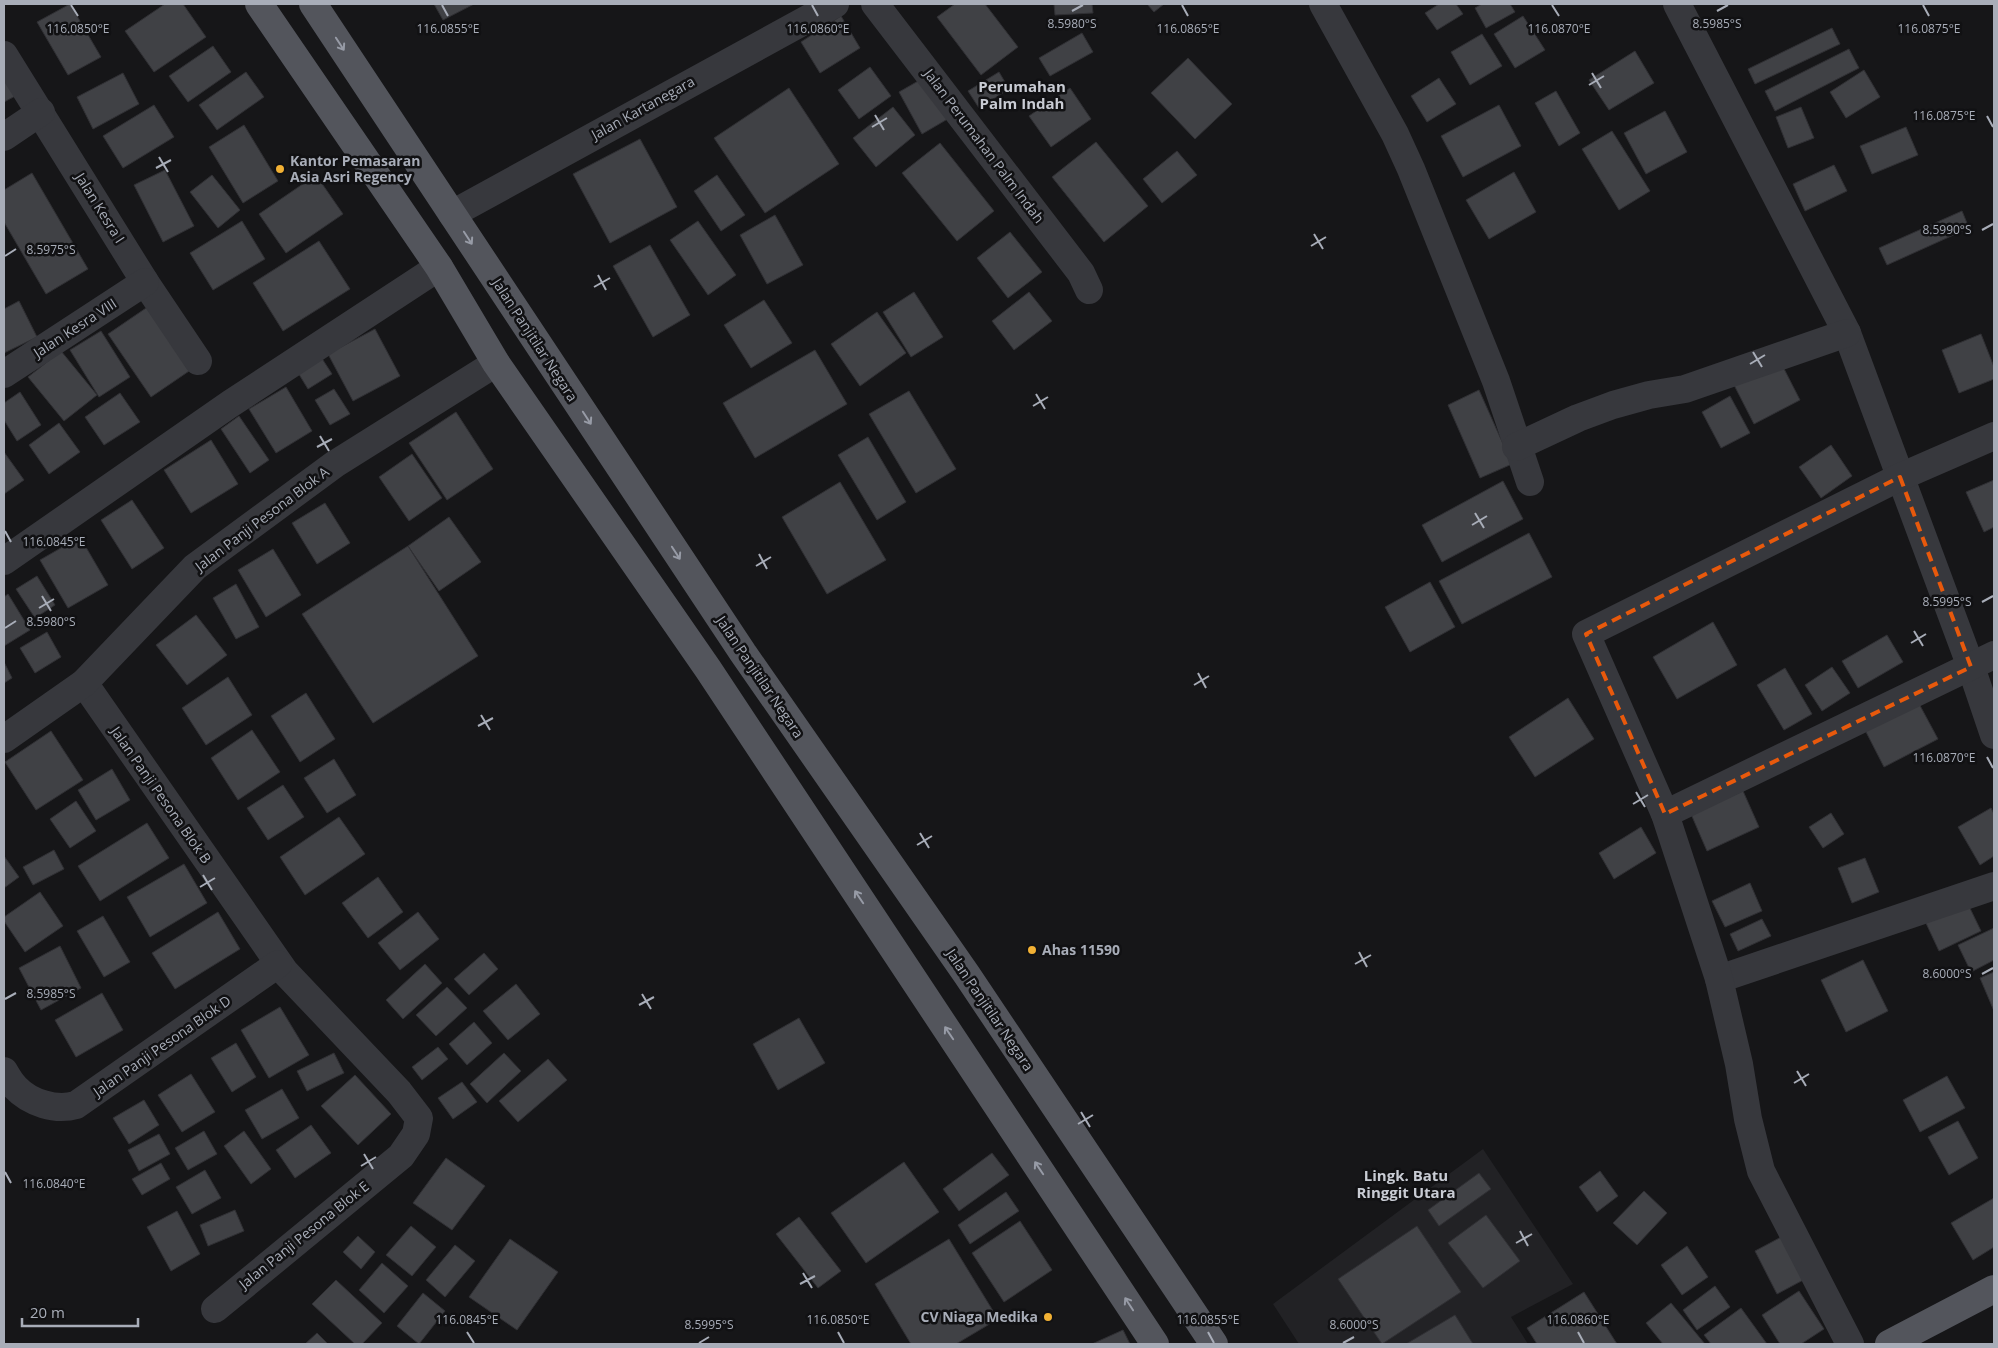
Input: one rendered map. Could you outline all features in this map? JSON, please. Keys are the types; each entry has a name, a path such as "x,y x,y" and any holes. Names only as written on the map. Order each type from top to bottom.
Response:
{"main road":[{"path":"259,4 439,268 496,363 708,669 1156,1344"},
{"name":"Jalan Panjitilar Negara","path":"313,4 743,653 967,975 1214,1344"},
{"path":"1894,1343 1994,1289"}],"street":[{"name":"Jalan Kartanegara","path":"452,214 835,4"},
{"name":"Jalan Perumahan Palm Indah","path":"875,4 1081,273 1089,290"},
{"path":"1323,4 1395,134 1411,169 1490,364 1516,447 1530,482"},
{"path":"1677,4 1847,333 1900,477 1982,661 1994,735"},
{"name":"Jalan Kesra I","path":"4,55 145,282 198,361"},
{"path":"4,136 41,112"},
{"path":"4,561 230,404 439,268"},
{"name":"Jalan Kesra VIII","path":"4,374 145,282"},
{"path":"1516,447 1578,418 1613,405 1649,395 1686,389 1847,333"},
{"name":"Jalan Panji Pesona Blok A","path":"4,739 84,683 195,567 335,464 496,363"},
{"path":"1850,1344 1762,1171 1748,1119 1737,1056 1719,979 1665,814 1586,634 1900,477 1994,436"},
{"path":"1665,814 1982,661"},
{"name":"Jalan Panji Pesona Blok B","path":"84,683 278,964 399,1092 415,1112"},
{"path":"1719,979 1994,886"},
{"name":"Jalan Panji Pesona Blok D","path":"4,1070 16,1088 52,1108 60,1108 83,1102 278,964"},
{"name":"Jalan Panji Pesona Blok E","path":"215,1308 401,1156 416,1134 419,1118 415,1112"}],"highlighted area":[{"path":"1900,477 1971,667 1665,814 1586,634"}],"shaded area":[{"path":"1483,1149 1573,1284 1511,1317 1528,1344 1299,1344 1273,1304"}],"building":[{"path":"70,4 101,57 68,75 37,22"},
{"path":"165,4 183,4 206,37 154,72 125,31"},
{"path":"434,4 474,4 443,20"},
{"path":"955,4 985,4 1018,47 981,75 937,17"},
{"path":"1054,4 1092,4 1093,13 1055,15"},
{"path":"1147,4 1164,4 1154,12"},
{"path":"1439,4 1456,4 1463,14 1437,30 1425,13"},
{"path":"1482,4 1510,4 1515,12 1486,28 1475,8"},
{"path":"841,16 860,48 820,73 801,42"},
{"path":"1523,16 1545,50 1515,68 1494,34"},
{"path":"1832,28 1840,44 1755,84 1748,69"},
{"path":"1082,33 1093,52 1050,76 1039,58"},
{"path":"1482,34 1502,66 1470,85 1451,52"},
{"path":"213,46 231,72 188,102 169,76"},
{"path":"1849,49 1859,68 1775,111 1765,91"},
{"path":"1635,51 1654,83 1609,110 1589,80"},
{"path":"1188,58 1232,104 1195,139 1151,93"},
{"path":"4,67 19,94 4,102"},
{"path":"870,67 891,96 859,119 838,90"},
{"path":"1864,70 1880,97 1846,118 1830,92"},
{"path":"246,72 264,97 217,130 199,105"},
{"path":"999,72 1009,89 979,108 968,91"},
{"path":"123,73 139,104 93,129 77,97"},
{"path":"927,76 951,117 922,134 899,92"},
{"path":"1439,78 1456,104 1427,122 1411,96"},
{"path":"789,88 839,164 765,213 714,138"},
{"path":"1070,88 1091,119 1051,147 1029,116"},
{"path":"1556,91 1580,133 1559,146 1535,103"},
{"path":"154,105 174,137 123,168 103,136"},
{"path":"1499,105 1521,146 1463,177 1441,136"},
{"path":"893,107 915,135 876,167 853,138"},
{"path":"1801,107 1814,138 1788,148 1776,117"},
{"path":"1665,111 1687,152 1646,174 1624,133"},
{"path":"244,125 278,181 243,203 209,147"},
{"path":"1906,127 1918,155 1872,174 1860,146"},
{"path":"1612,131 1650,191 1619,210 1582,149"},
{"path":"640,139 677,207 610,243 573,174"},
{"path":"1096,142 1148,206 1104,242 1052,177"},
{"path":"940,143 994,211 957,241 902,173"},
{"path":"1177,151 1197,175 1162,203 1143,179"},
{"path":"1834,165 1847,191 1805,211 1793,184"},
{"path":"165,170 194,226 163,242 134,185"},
{"path":"1514,172 1536,212 1489,239 1466,200"},
{"path":"32,173 88,269 46,294 4,222 4,190"},
{"path":"212,175 240,210 218,228 190,192"},
{"path":"316,175 343,214 286,253 259,214"},
{"path":"717,175 745,215 721,231 694,191"},
{"path":"1962,211 1969,228 1887,265 1879,248"},
{"path":"775,215 803,265 767,284 740,235"},
{"path":"242,221 265,259 213,290 190,253"},
{"path":"698,221 736,275 708,295 670,240"},
{"path":"1010,232 1042,272 1008,298 977,258"},
{"path":"319,241 350,289 283,331 253,283"},
{"path":"650,245 690,315 653,337 613,266"},
{"path":"914,292 943,337 911,357 883,312"},
{"path":"1029,292 1052,321 1014,350 992,321"},
{"path":"764,300 792,343 751,368 724,325"},
{"path":"19,301 37,337 4,353 4,309"},
{"path":"152,304 195,367 151,397 108,334"},
{"path":"877,312 906,353 860,386 831,344"},
{"path":"375,329 400,376 353,401 328,354"},
{"path":"101,331 130,377 99,397 70,350"},
{"path":"1981,334 1994,367 1994,379 1959,393 1942,350"},
{"path":"815,350 847,404 755,458 723,403"},
{"path":"61,351 97,395 64,421 28,377"},
{"path":"321,357 332,374 308,389 297,371"},
{"path":"1779,359 1800,400 1754,424 1733,383"},
{"path":"286,387 312,431 276,453 249,409"},
{"path":"334,389 350,414 330,425 315,400"},
{"path":"1479,390 1512,464 1480,478 1448,405"},
{"path":"909,391 956,469 916,493 869,414"},
{"path":"20,392 41,425 17,441 4,420 4,403"},
{"path":"120,393 140,422 104,445 85,417"},
{"path":"1730,396 1750,433 1721,448 1702,412"},
{"path":"456,412 493,469 447,500 409,443"},
{"path":"239,416 269,460 250,473 221,429"},
{"path":"59,423 80,452 49,474 29,445"},
{"path":"868,437 906,502 877,520 838,455"},
{"path":"211,440 238,484 191,513 164,470"},
{"path":"1831,445 1852,476 1821,498 1799,467"},
{"path":"4,452 24,480 4,494"},
{"path":"412,454 442,498 409,521 379,477"},
{"path":"1994,480 1994,527 1984,532 1966,492"},
{"path":"1503,481 1523,519 1442,562 1422,525"},
{"path":"840,482 886,560 827,594 782,517"},
{"path":"132,500 164,548 132,569 101,520"},
{"path":"325,503 350,543 317,564 292,523"},
{"path":"449,517 481,562 439,591 408,546"},
{"path":"1529,533 1552,577 1462,624 1439,581"},
{"path":"80,537 108,585 68,608 40,560"},
{"path":"408,546 478,656 373,723 302,614"},
{"path":"273,549 301,595 266,617 238,570"},
{"path":"37,576 55,605 35,618 16,589"},
{"path":"1430,582 1455,627 1410,652 1385,607"},
{"path":"236,584 259,627 236,639 213,598"},
{"path":"8,594 30,630 4,646 4,597"},
{"path":"196,615 227,655 187,685 156,645"},
{"path":"1713,622 1737,665 1677,699 1653,657"},
{"path":"47,632 61,657 35,673 20,648"},
{"path":"1887,635 1903,662 1858,688 1842,661"},
{"path":"4,662 12,678 4,683"},
{"path":"1832,667 1850,693 1822,711 1805,685"},
{"path":"1785,668 1812,714 1784,730 1757,685"},
{"path":"228,677 252,715 206,745 182,708"},
{"path":"306,693 335,739 300,762 271,716"},
{"path":"1568,698 1594,739 1535,777 1509,737"},
{"path":"1917,700 1938,739 1884,767 1864,728"},
{"path":"252,730 280,772 238,800 211,758"},
{"path":"51,731 83,780 36,810 5,762"},
{"path":"334,759 356,795 327,813 304,778"},
{"path":"112,769 130,800 96,820 78,790"},
{"path":"283,785 304,817 268,840 247,808"},
{"path":"1743,791 1759,827 1707,851 1691,814"},
{"path":"76,801 96,831 70,848 50,819"},
{"path":"1991,808 1994,814 1994,856 1980,865 1958,827"},
{"path":"1831,813 1844,834 1823,848 1809,827"},
{"path":"339,817 365,854 305,895 280,857"},
{"path":"147,823 169,858 100,901 78,866"},
{"path":"1641,827 1656,853 1614,879 1599,853"},
{"path":"54,850 64,869 33,885 23,867"},
{"path":"4,856 19,877 4,888"},
{"path":"1865,858 1879,892 1852,903 1838,868"},
{"path":"184,864 207,903 150,937 127,897"},
{"path":"378,877 403,912 368,938 342,903"},
{"path":"1750,883 1762,911 1725,927 1712,901"},
{"path":"40,892 63,926 25,952 4,921 4,917"},
{"path":"1966,900 1981,931 1939,951 1925,921"},
{"path":"218,912 240,949 175,989 152,953"},
{"path":"418,912 439,939 400,970 378,943"},
{"path":"103,916 130,962 104,977 77,931"},
{"path":"1762,919 1771,936 1738,951 1730,934"},
{"path":"1994,928 1994,960 1971,972 1958,945"},
{"path":"60,946 81,988 41,1010 19,968"},
{"path":"484,953 498,969 469,995 454,979"},
{"path":"1863,960 1888,1011 1846,1032 1821,980"},
{"path":"425,964 442,983 403,1019 386,1000"},
{"path":"1994,972 1994,1011 1980,978"},
{"path":"516,984 540,1014 508,1040 483,1011"},
{"path":"447,987 467,1008 436,1036 416,1015"},
{"path":"102,993 123,1030 76,1057 55,1020"},
{"path":"280,1007 309,1055 269,1078 241,1030"},
{"path":"799,1018 825,1063 778,1090 753,1044"},
{"path":"474,1022 492,1043 467,1065 449,1044"},
{"path":"236,1043 256,1077 232,1092 211,1058"},
{"path":"438,1047 448,1059 422,1080 412,1067"},
{"path":"334,1053 344,1073 307,1091 297,1071"},
{"path":"504,1053 521,1071 487,1103 470,1084"},
{"path":"548,1059 567,1080 518,1122 499,1101"},
{"path":"191,1074 215,1112 182,1132 158,1095"},
{"path":"355,1075 391,1114 358,1145 321,1106"},
{"path":"1947,1076 1965,1108 1920,1132 1903,1100"},
{"path":"462,1082 477,1102 453,1119 438,1098"},
{"path":"282,1089 299,1118 262,1139 245,1110"},
{"path":"144,1100 159,1125 129,1144 113,1118"},
{"path":"1958,1121 1978,1158 1949,1175 1928,1137"},
{"path":"311,1125 331,1153 295,1178 276,1150"},
{"path":"204,1131 217,1154 188,1170 175,1148"},
{"path":"244,1131 271,1169 251,1184 224,1146"},
{"path":"159,1134 170,1154 139,1171 128,1150"},
{"path":"992,1153 1009,1175 959,1211 943,1189"},
{"path":"446,1158 485,1186 452,1230 413,1203"},
{"path":"904,1162 939,1212 866,1263 831,1213"},
{"path":"161,1163 170,1179 142,1195 132,1179"},
{"path":"205,1170 221,1198 192,1214 176,1187"},
{"path":"1600,1171 1618,1196 1597,1212 1579,1187"},
{"path":"1479,1173 1491,1189 1439,1226 1428,1210"},
{"path":"1644,1191 1667,1213 1637,1245 1613,1223"},
{"path":"1006,1192 1019,1211 970,1244 958,1225"},
{"path":"1994,1198 1994,1247 1973,1260 1951,1223"},
{"path":"235,1210 244,1231 208,1246 200,1225"},
{"path":"177,1211 200,1254 171,1271 147,1227"},
{"path":"1486,1215 1520,1261 1483,1288 1448,1243"},
{"path":"799,1217 841,1271 818,1288 776,1234"},
{"path":"1020,1221 1052,1270 1004,1302 972,1253"},
{"path":"411,1226 436,1247 412,1276 386,1255"},
{"path":"1417,1226 1461,1292 1382,1344 1338,1279"},
{"path":"1785,1235 1807,1278 1777,1294 1755,1251"},
{"path":"358,1236 375,1252 361,1269 343,1252"},
{"path":"510,1239 558,1272 517,1330 469,1297"},
{"path":"949,1239 998,1319 956,1344 911,1344 875,1284"},
{"path":"455,1245 475,1261 445,1297 426,1280"},
{"path":"1687,1246 1708,1277 1682,1295 1661,1265"},
{"path":"382,1263 408,1286 384,1313 359,1290"},
{"path":"336,1280 382,1323 362,1344 355,1344 312,1304"},
{"path":"1715,1286 1730,1307 1697,1330 1683,1310"},
{"path":"1799,1291 1824,1329 1801,1344 1780,1344 1762,1315"},
{"path":"1584,1292 1617,1344 1537,1344 1527,1328"},
{"path":"423,1293 445,1311 419,1344 397,1326"},
{"path":"1671,1303 1705,1344 1663,1344 1646,1323"},
{"path":"1741,1308 1767,1344 1711,1344 1704,1335"},
{"path":"1455,1315 1473,1344 1406,1344"},
{"path":"1123,1330 1130,1344 1092,1344"},
{"path":"317,1333 328,1344 305,1344"}],"place":[{"name":"Kantor Pemasaran Asia Asri Regency","path":"280,169"},
{"name":"Ahas 11590","path":"1032,950"},
{"name":"CV Niaga Medika","path":"1048,1317"}],"district":[{"name":"Perumahan Palm Indah","path":"1022,96"},
{"name":"Lingk. Batu Ringgit Utara","path":"1406,1184"}]}
